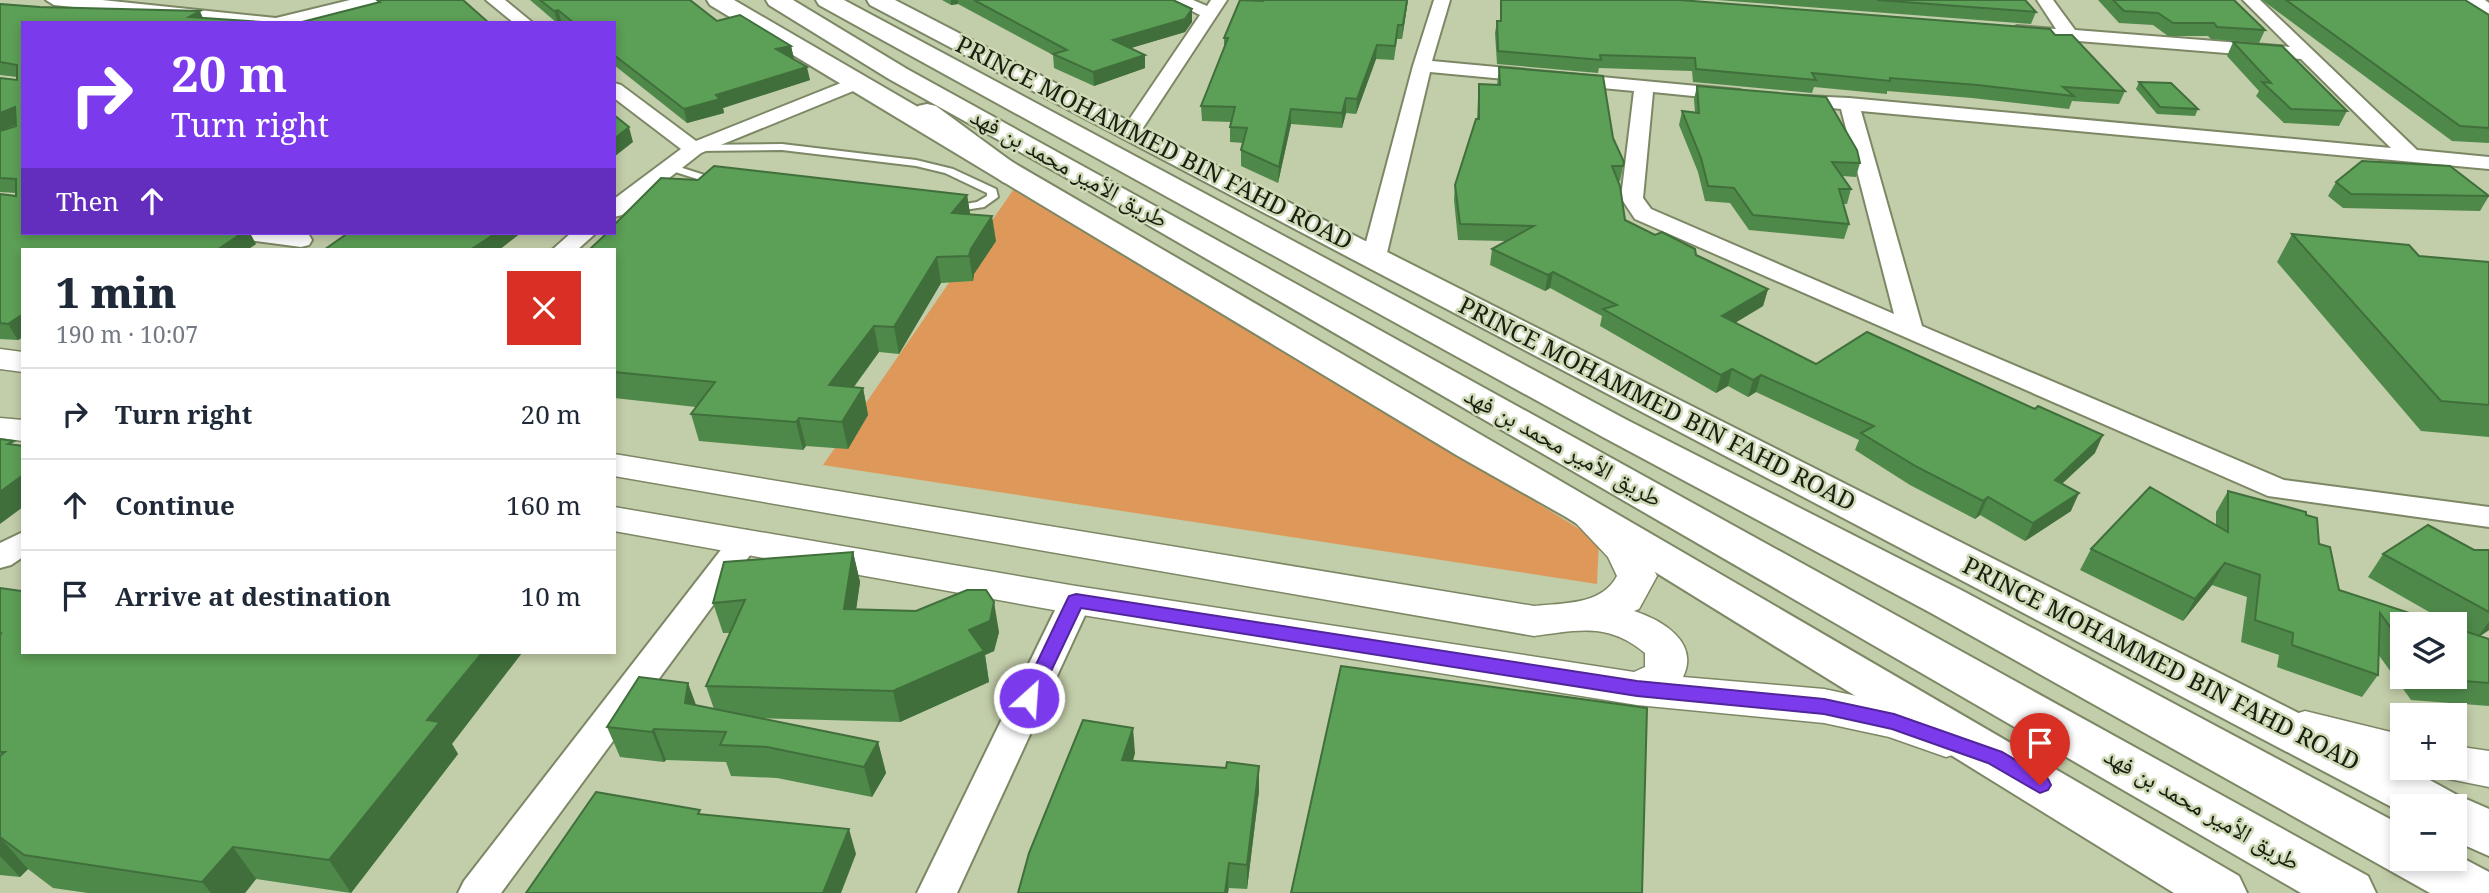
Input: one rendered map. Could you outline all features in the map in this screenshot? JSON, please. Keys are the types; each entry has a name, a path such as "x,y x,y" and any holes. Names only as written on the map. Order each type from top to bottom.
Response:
{"main road":[{"path":"718,0 1460,441 1580,508 2220,893"},
{"path":"777,0 1013,176"},
{"name":"طريق الأمير محمد بن فهد","path":"777,0 898,74 1152,214 2348,893"},
{"name":"طريق الأمير محمد بن فهد","path":"827,0 1207,204 1601,422 1948,603 2390,845"},
{"path":"841,0 1010,70"},
{"name":"PRINCE MOHAMMED BIN FAHD ROAD","path":"878,0 1130,133 2412,794"},
{"path":"2467,822 2489,834"},
{"path":"2439,871 2478,893"}],"street":[{"path":"54,0 123,3 261,21"},
{"path":"284,21 370,0"},
{"path":"494,0 522,21"},
{"path":"1130,133 1215,7 1178,0"},
{"path":"1374,257 1422,66 1442,0"},
{"path":"2045,0 2069,35"},
{"path":"2251,0 2410,155"},
{"path":"2474,0 2489,11"},
{"path":"2001,30 2304,54"},
{"path":"1422,66 2489,163"},
{"path":"616,208 694,149 856,83"},
{"path":"1644,86 1632,198 1643,214 2278,489 2489,517"},
{"path":"616,90 694,149"},
{"path":"1849,104 1911,330"},
{"path":"261,235 299,241"},
{"path":"566,248 582,235"},
{"path":"0,359 21,362"},
{"path":"0,428 21,431"},
{"path":"616,465 1534,621 1592,614 1625,599 1637,576 1624,550 1580,508"},
{"path":"616,519 1076,600 1637,689 1824,706 1894,721 1995,757"},
{"path":"478,893 745,540"},
{"path":"0,558 21,543"},
{"path":"937,893 1076,600"},
{"path":"1592,614 1650,634 1664,648 1668,662 1661,678 1637,689"},
{"path":"2266,718 2390,750"},
{"path":"2467,766 2489,769"}],"lane":[{"path":"694,149 782,147 916,163 949,171 992,191 993,197 979,205 964,209 933,208"},
{"path":"670,167 709,181 731,185"}],"shaded area":[{"path":"1018,183 1599,541 1597,584 823,465"}],"building":[{"path":"377,0 463,0 487,21 306,21 380,2"},
{"path":"540,0 690,0 717,21 740,15 791,46 776,49 807,67 716,95 720,99 684,109 616,57 616,21 572,21 558,10 554,11"},
{"path":"974,0 1173,0 1192,9 1185,19 1113,40 1145,55 1093,72 1053,54 1067,50"},
{"path":"1240,0 1407,0 1403,25 1398,25 1395,46 1377,45 1357,99 1346,98 1342,113 1291,109 1279,167 1241,150 1247,128 1230,127 1235,107 1201,106"},
{"path":"1501,0 1680,0 2050,29 2055,35 2072,35 2125,91 2063,87 2074,96 1977,85 1890,78 1890,81 1812,73 1816,80 1696,69 1695,58 1600,55 1601,60 1498,51 1497,21 1501,21"},
{"path":"1877,0 2025,0 2036,12"},
{"path":"2113,0 2234,0 2265,30 2217,27 2214,23 2173,23 2158,13 2124,11"},
{"path":"2286,0 2465,0 2489,15 2489,128 2460,126"},
{"path":"0,4 200,11 189,17 248,21 21,21 21,235 239,235 220,248 21,248 21,315 8,324 0,323 0,194 16,196 16,179 0,178 0,131 16,126 15,107 0,113 0,78 17,80 17,65 0,62"},
{"path":"2233,42 2282,46 2347,111 2291,109 2262,82 2271,83"},
{"path":"1499,67 1603,76 1613,138 1624,162 1623,166 1612,166 1620,186 1625,220 1655,235 1662,232 1695,249 1696,255 1768,289 1722,316 1816,364 1867,332 2035,409 2038,406 2103,435 2055,480 2079,493 2033,523 1988,497 1983,501 1917,467 1861,433 1874,426 1761,375 1753,380 1732,369 1721,375 1603,309 1617,305 1553,272 1548,275 1492,249 1534,226 1460,224 1455,185 1476,119 1479,119 1479,84 1500,85"},
{"path":"2139,82 2171,83 2198,109 2160,107"},
{"path":"1697,86 1826,97 1857,150 1860,163 1832,162 1851,189 1839,189 1849,224 1753,215 1734,188 1708,186 1701,158 1682,111 1699,113"},
{"path":"616,117 629,127 616,137"},
{"path":"2362,161 2450,166 2489,196 2351,194 2336,182"},
{"path":"714,166 967,195 952,213 992,216 969,256 937,257 894,327 874,326 829,385 863,388 842,422 799,418 796,422 691,414 715,382 616,372 616,248 591,248 605,235 616,235 616,223 661,178 698,180"},
{"path":"2292,234 2409,245 2419,256 2489,262 2489,405 2441,401"},
{"path":"345,235 493,235 473,248 327,248"},
{"path":"0,439 14,441 8,444 21,446 21,476 0,492"},
{"path":"2150,487 2228,532 2228,491 2306,512 2306,515 2317,518 2319,544 2330,547 2339,590 2406,612 2390,612 2390,627 2380,613 2378,675 2292,645 2293,633 2255,620 2260,575 2225,563 2195,599 2091,549"},
{"path":"2428,525 2474,550 2489,550 2489,612 2383,554"},
{"path":"853,552 844,609 916,611 967,590 986,590 994,602 990,621 969,630 984,651 893,691 706,686 745,600 713,603 724,562"},
{"path":"0,588 21,591 21,654 481,654 427,720 440,722 329,860 233,847 202,882 24,855 0,837 0,756 5,752 0,752"},
{"path":"2467,632 2489,639 2489,683 2467,681"},
{"path":"1341,666 1647,708 1642,893 1291,893"},
{"path":"639,677 688,683 685,703 878,742 864,767 767,747 720,745 726,732 654,729 652,732 607,727"},
{"path":"1083,720 1133,728 1122,760 1226,768 1227,762 1259,766 1247,865 1229,863 1225,893 1018,893 1029,853"},
{"path":"596,792 700,810 698,814 849,829 823,893 526,893"}],"route":[{"path":"1029,698 1076,600 1637,689 1824,706 1894,721 1995,757 2040,785"}]}
